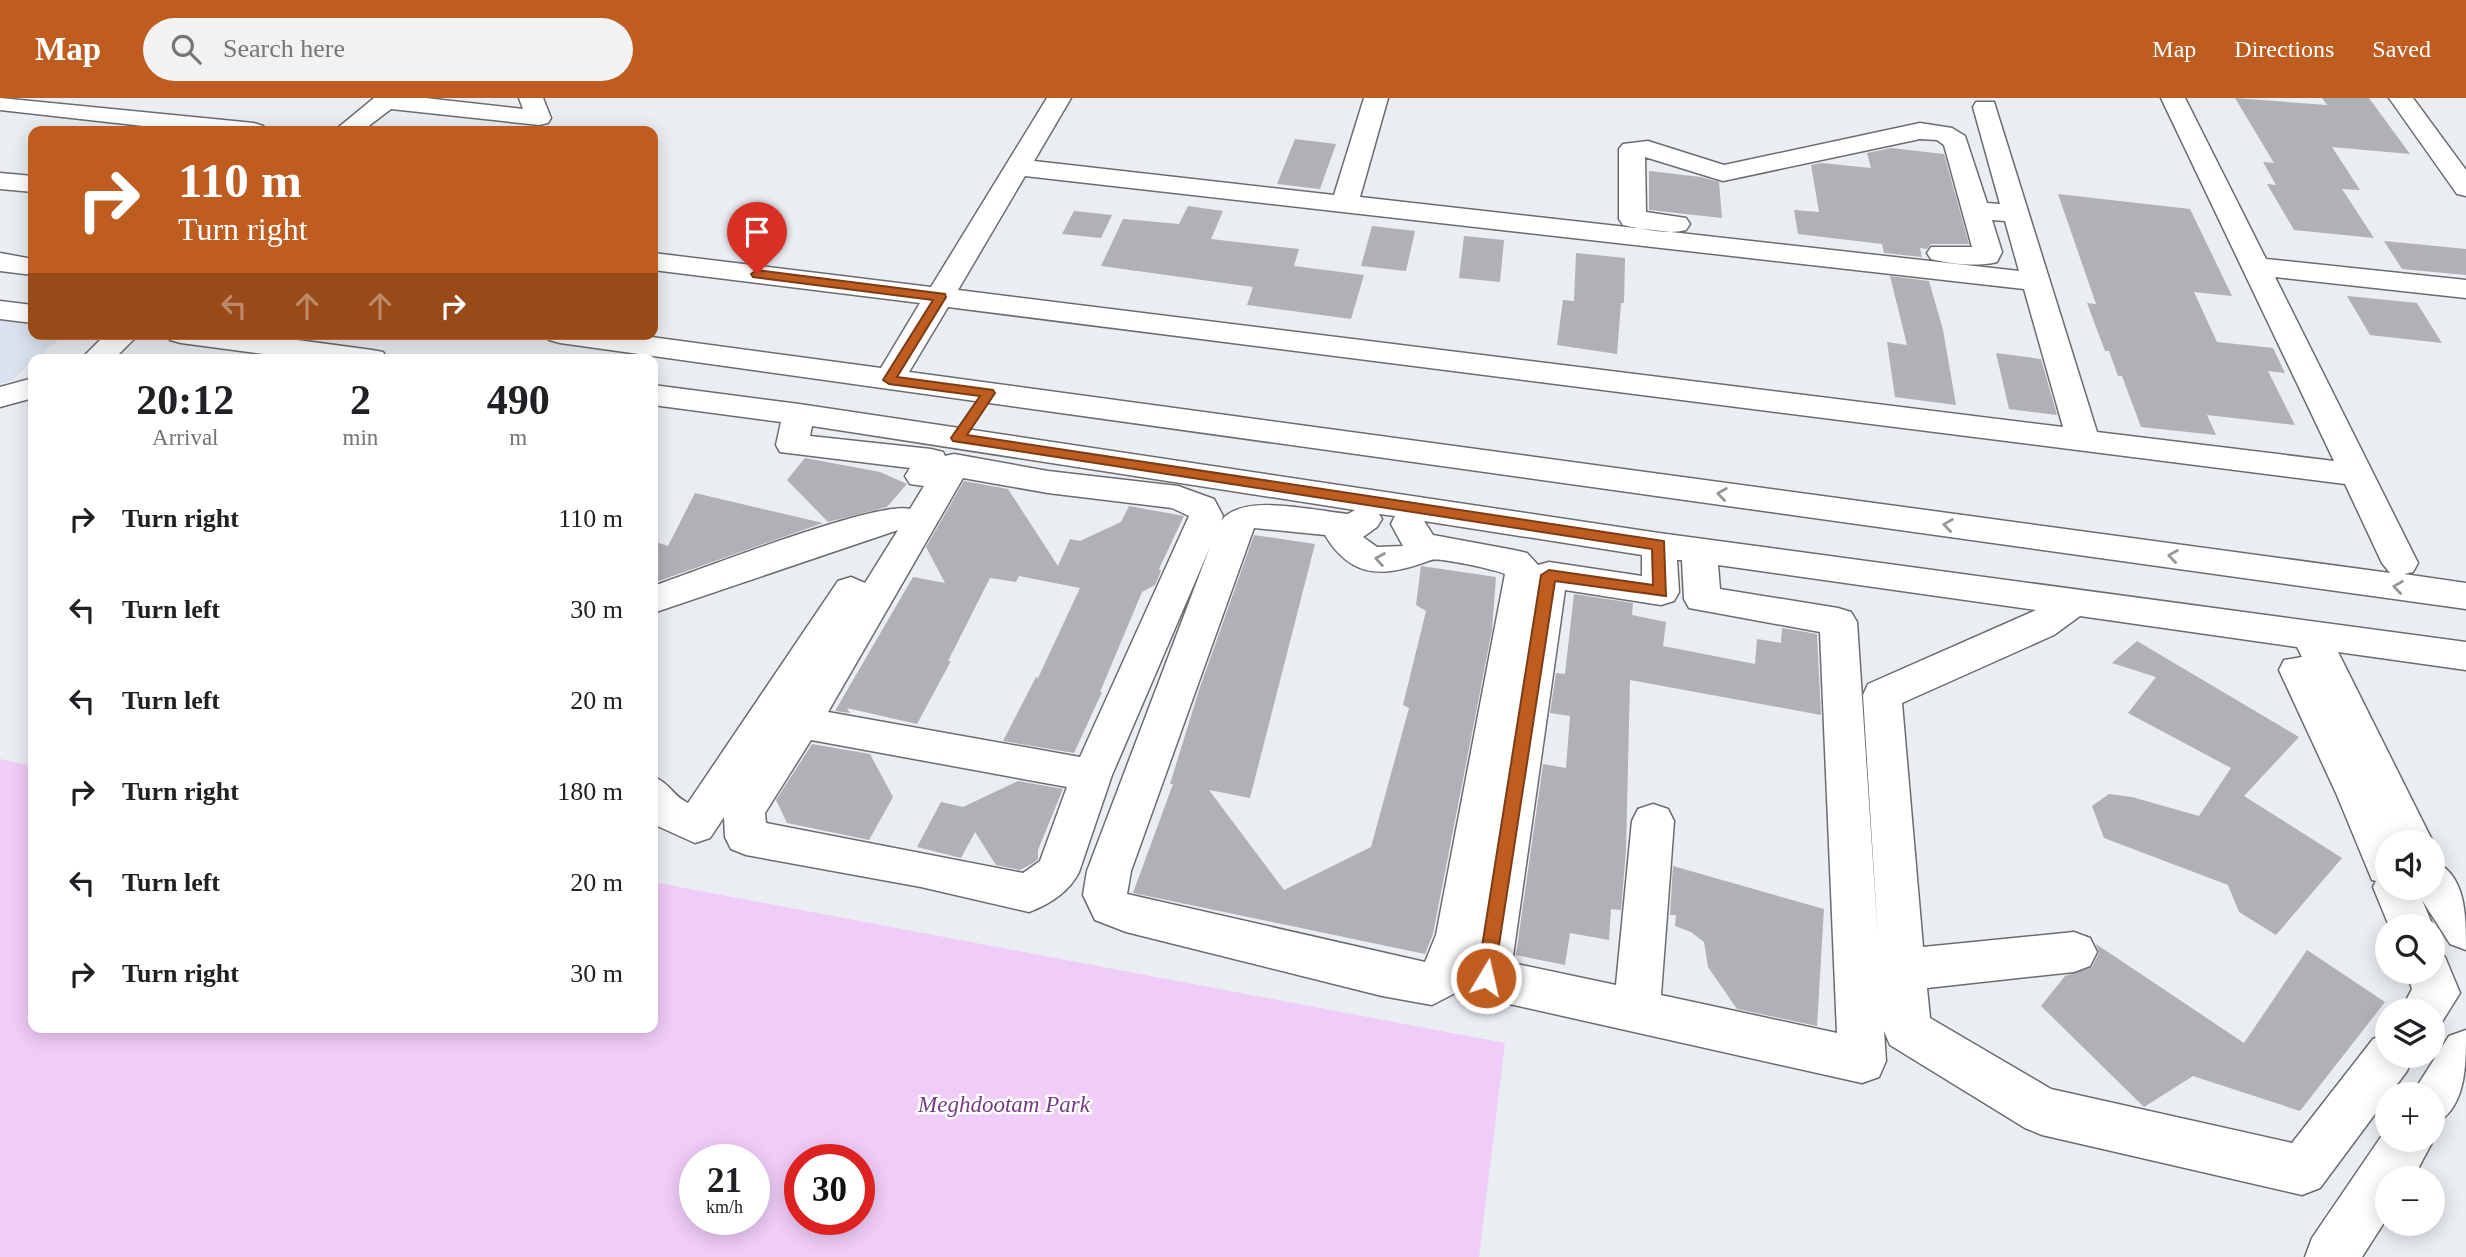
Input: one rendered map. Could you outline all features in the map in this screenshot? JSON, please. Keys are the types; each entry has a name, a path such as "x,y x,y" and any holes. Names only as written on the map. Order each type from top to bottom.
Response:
{"street":[{"path":"896,368 1059,98"},
{"path":"1344,205 1376,98"},
{"path":"2173,98 2400,563"},
{"path":"2401,98 2466,188"},
{"path":"353,126 388,99 540,116"},
{"path":"0,103 34,102 216,126"},
{"path":"1984,107 2082,440"},
{"path":"1019,167 1344,205 1633,228 1987,256 1956,141 1942,133 1920,131 1723,173 1648,149 1632,149 1633,228"},
{"path":"1756,166 1759,196"},
{"path":"0,181 28,184"},
{"path":"1973,201 2013,205"},
{"path":"1633,228 2036,282"},
{"path":"0,243 28,245"},
{"path":"0,262 28,266"},
{"path":"658,262 2357,475"},
{"path":"2255,266 2466,289"},
{"path":"0,310 28,313"},
{"path":"658,324 896,368 988,393 2466,596"},
{"path":"102,354 117,340"},
{"path":"227,340 334,354"},
{"path":"619,340 896,368 2466,572"},
{"path":"0,397 28,389"},
{"path":"958,438 988,393"},
{"path":"658,396 958,438 1053,468"},
{"path":"658,801 665,811 695,826 899,518 931,460 792,445 799,414"},
{"path":"1114,476 1202,507 1206,516 1092,775 1057,872 1029,893 921,869 746,837 744,811 801,723 954,465 1053,468 1392,504 1659,545 2309,632 2466,656"},
{"path":"1392,504 1350,526 1342,534 1347,544 1364,556 1383,562 1400,561 1417,554 1422,545"},
{"path":"1350,526 1254,516 1242,519 1235,527 1109,871 1105,895 1111,907 1126,913 1382,975 1432,984 1443,976 1458,935 1524,578 1522,568 1514,562 1422,545 1392,504"},
{"path":"658,598 862,527 899,518"},
{"path":"1659,545 1661,592"},
{"path":"1699,550 1702,598"},
{"path":"1549,575 1702,598 1838,622 1862,1061 1486,978 1549,575"},
{"path":"2073,602 2042,625 1882,695 1907,1030 2042,1111 2302,1170 2379,1068"},
{"path":"2309,632 2406,830"},
{"path":"2298,670 2357,793 2375,837"},
{"path":"801,723 1092,775"},
{"path":"1637,1011 1653,821"},
{"path":"2445,898 2466,930"},
{"path":"1902,970 2074,952"},
{"path":"2445,1084 2466,1052"},
{"path":"2331,1257 2400,1152"}],"shaded area":[{"path":"0,316 28,319 28,340 58,340 42,354 28,354 28,366 11,381 0,384"}],"green space":[{"name":"Meghdootam Park","path":"0,759 28,765 28,1033 658,1033 658,883 1505,1043 1479,1257 0,1257"}],"building":[{"path":"2235,98 2327,105 2322,98 2369,98 2410,154 2332,147 2360,190 2342,189 2374,238 2294,230 2267,184 2276,185 2263,162 2274,163"},
{"path":"1295,139 1336,144 1320,189 1277,184"},
{"path":"1891,148 1944,154 1969,244 1931,244 1927,249 1920,248 1922,257 1884,253 1882,244 1798,234 1794,210 1819,212 1811,165 1821,163 1871,168 1867,153"},
{"path":"1649,171 1701,177 1719,182 1722,218 1649,210"},
{"path":"2058,194 2190,209 2232,296 2194,292 2217,342 2273,348 2285,373 2268,371 2295,425 2207,415 2216,435 2141,427 2122,376 2118,376 2109,351 2105,351 2087,303 2096,304"},
{"path":"1188,206 1223,211 1211,239 1299,249 1294,266 1364,275 1351,319 1247,305 1253,287 1101,266 1123,219 1179,224"},
{"path":"1074,211 1112,215 1101,238 1062,234"},
{"path":"1372,226 1415,231 1406,271 1361,266"},
{"path":"1464,236 1504,240 1500,282 1459,278"},
{"path":"2384,241 2466,249 2466,275 2402,269"},
{"path":"1576,253 1625,258 1624,303 1621,303 1617,354 1557,345 1563,300 1574,301"},
{"path":"1890,276 1929,281 1943,330 1956,405 1895,397 1887,342 1907,345"},
{"path":"2347,296 2417,303 2442,343 2370,335"},
{"path":"1996,353 2041,359 2057,415 2009,409"},
{"path":"805,458 880,472 907,484 887,507 828,522 787,480"},
{"path":"964,481 1008,489 1058,566 1070,539 1080,541 1121,522 1129,506 1184,516 1159,569 1161,571 1155,585 1142,592 1074,753 1003,741 1036,677 1038,678 1080,588 1019,576 1016,582 990,578 948,661 951,661 917,724 847,708 850,713 835,711 913,577 945,583 926,547"},
{"path":"695,493 823,523 658,581 658,543 668,546"},
{"path":"1254,535 1315,544 1250,798 1209,790 1284,890 1371,847 1409,708 1403,705 1426,611 1416,605 1421,566 1496,577 1492,630 1433,934 1425,954 1133,893 1173,784 1170,784 1199,690"},
{"path":"1574,594 1633,603 1632,615 1666,622 1663,646 1755,664 1757,639 1781,643 1782,628 1817,634 1821,715 1630,680 1626,851 1621,910 1611,909 1609,940 1570,933 1565,965 1516,955 1543,764 1566,768 1570,716 1550,713 1556,673 1565,674"},
{"path":"2137,641 2299,737 2244,796 2342,858 2276,935 2239,912 2228,885 2104,838 2092,806 2109,794 2132,797 2199,816 2231,768 2128,713 2156,677 2112,663"},
{"path":"812,744 870,754 893,797 869,840 787,823 776,800"},
{"path":"1018,781 1063,789 1038,850 1038,859 1033,863 1020,870 996,865 975,832 961,858 917,847 941,802 963,807"},
{"path":"1673,866 1824,909 1817,1026 1737,1009 1708,967 1704,942 1691,932 1675,926 1676,915 1670,915"},
{"path":"2096,944 2244,1043 2307,950 2379,998 2375,998 2375,1015 2300,1111 2193,1076 2144,1107 2041,1006 2065,976 2092,967 2099,953"}],"route":[{"path":"757,274 940,297 889,380 988,393 958,438 1659,545 1661,592 1549,575 1486,978"}]}
